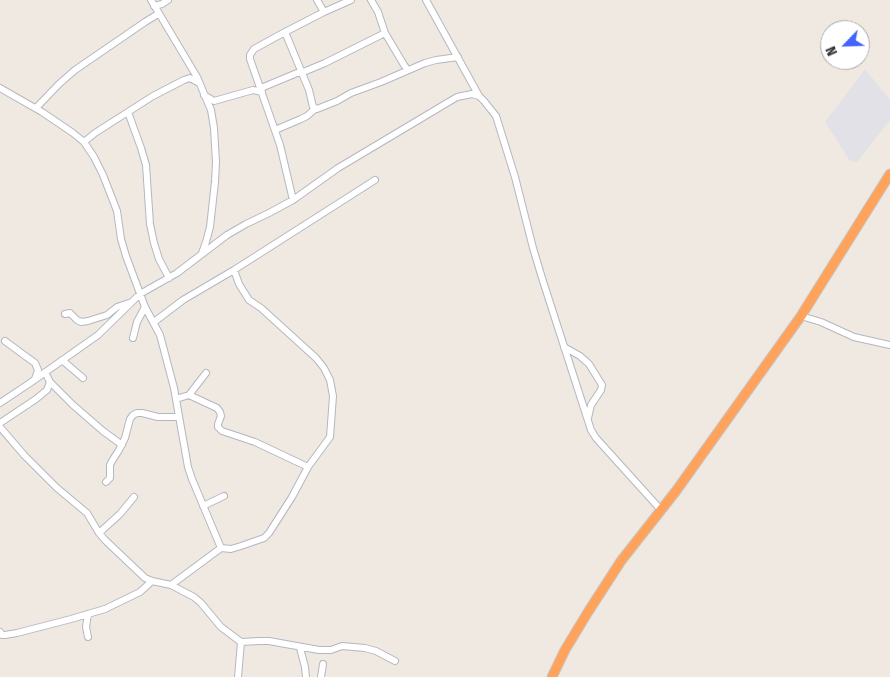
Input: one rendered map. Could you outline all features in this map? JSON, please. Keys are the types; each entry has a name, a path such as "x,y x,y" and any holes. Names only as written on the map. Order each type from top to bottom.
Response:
{"highway":[{"path":"552,677 565,650 622,561 676,491 801,316 890,174"}],"street":[{"path":"152,3 162,4 168,0"},
{"path":"317,0 324,12"},
{"path":"293,200 275,130 259,90 258,80 250,59 251,52 285,32 351,0"},
{"path":"371,0 378,12 385,33 408,70"},
{"path":"426,0 479,96 496,116 509,154 533,248 564,347 596,438 661,510"},
{"path":"152,3 194,72 210,110 214,128 216,182 210,227 202,253"},
{"path":"36,108 75,70 158,14"},
{"path":"285,32 315,109"},
{"path":"204,94 214,100 259,90 325,63 385,33"},
{"path":"275,130 307,116 315,109 323,108 351,93 408,70 436,60 458,57"},
{"path":"84,142 153,96 184,80 190,78 199,83"},
{"path":"0,88 36,108 84,142 97,163 117,211 121,239 126,256 145,307 160,335 165,351 174,383 188,467 222,548"},
{"path":"0,403 98,335 140,294 169,278 237,229 293,200 338,168 457,98 472,94 479,96"},
{"path":"210,110 214,100"},
{"path":"128,112 146,165 150,224 154,243 169,278"},
{"path":"154,322 183,300 376,180"},
{"path":"171,585 222,548 231,549 264,538 292,497 308,467 330,437 332,396 330,380 324,368 316,358 261,308 249,300 239,284 234,270"},
{"path":"65,314 70,313 81,322 88,322 107,315 117,307 130,302"},
{"path":"133,338 137,322 145,307"},
{"path":"801,316 821,322 854,337 890,345"},
{"path":"5,341 35,363 38,370 35,380"},
{"path":"564,347 580,356 589,364 602,385 601,390 591,404 588,419"},
{"path":"62,360 83,378"},
{"path":"45,372 50,382 73,405 103,431 115,439 123,441"},
{"path":"176,399 189,394 206,373"},
{"path":"50,382 43,394 0,425 24,455 87,513 99,533 145,578 171,585 194,597 202,603 221,627 241,642 269,641 300,648 326,650 342,646 365,648 376,651 395,661"},
{"path":"189,394 217,408 220,412 218,427 222,431 254,442 308,467"},
{"path":"106,482 110,478 110,465 123,441 133,415 137,413 158,417 179,417"},
{"path":"204,506 224,496"},
{"path":"99,533 120,514 134,497"},
{"path":"0,632 2,635 17,633 105,609 140,592 152,581"},
{"path":"88,614 86,627 88,637"},
{"path":"238,677 241,642"},
{"path":"300,648 306,677"},
{"path":"321,677 323,664"}],"shaded area":[{"path":"864,70 890,100 890,120 857,162 850,161 825,122"}]}
